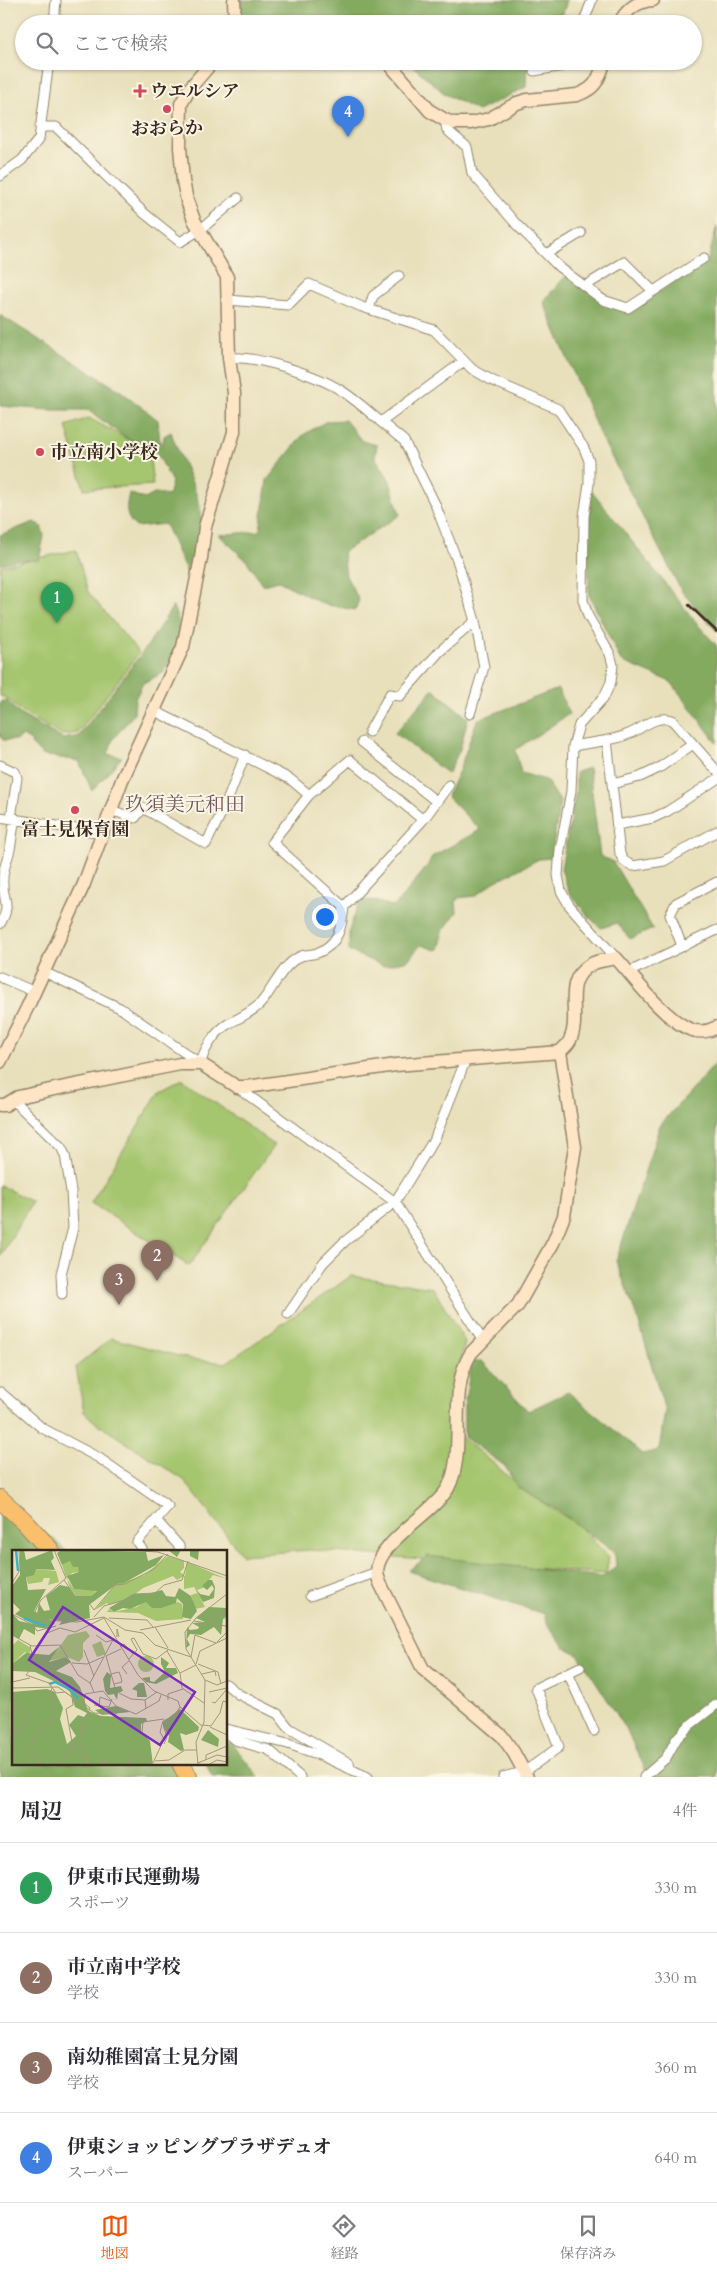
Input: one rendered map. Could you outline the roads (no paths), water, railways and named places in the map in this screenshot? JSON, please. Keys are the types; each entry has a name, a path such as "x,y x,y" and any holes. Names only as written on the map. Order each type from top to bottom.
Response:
{"highway":[{"path":"0,1499 24,1521 50,1550"},
{"path":"182,1764 188,1777"}],"street":[{"path":"55,15 56,0"},
{"path":"234,0 235,15"},
{"path":"586,15 592,0"},
{"path":"625,15 628,10 638,3 653,0"},
{"path":"0,176 22,160 32,150 38,139 48,70"},
{"path":"0,1062 35,992 84,884 122,780 183,647 201,558 205,527 234,432 234,393 230,358 226,276 200,230 187,201 180,147 181,104 190,88 205,70"},
{"path":"395,70 430,111 445,120 471,123 489,119 517,103 527,100 577,95 585,92 593,88 601,70"},
{"path":"534,71 539,70"},
{"path":"445,120 447,130 467,147 472,173 516,225 546,254 604,300 628,308 704,258"},
{"path":"40,127 56,128 144,213 180,242 200,230 238,198"},
{"path":"546,254 582,233"},
{"path":"585,286 624,262 653,292"},
{"path":"369,310 373,296 399,276"},
{"path":"228,300 288,305 309,284 369,310 434,330 472,369 491,380 558,409 584,448 589,461 589,484 584,516 583,600 588,616 610,654 613,665 611,682 604,697 579,725 573,746 572,791 560,850 558,875 561,891 569,905 669,1015 697,1032 717,1027"},
{"path":"230,358 263,360 320,380 344,392 404,441 435,504 458,563 475,621 484,667 470,714"},
{"path":"381,422 464,361"},
{"path":"369,732 390,694 400,696 440,651 475,621"},
{"path":"155,711 245,755 290,780 309,795"},
{"path":"573,746 607,740 634,732 647,723 666,718 672,720 717,771"},
{"path":"607,740 620,854 624,861 633,866 664,861 717,831"},
{"path":"362,742 437,802"},
{"path":"612,784 640,777 659,768 693,744"},
{"path":"110,810 135,818 144,808 206,844 226,804 245,755"},
{"path":"344,906 272,842 309,795 350,760 423,820"},
{"path":"0,765 15,772 17,778 10,851 5,864 2,882 7,900 5,916 0,924"},
{"path":"617,825 653,818 668,811 717,779"},
{"path":"201,1064 203,1053 225,1026 253,1010 289,965 299,956 315,953 326,948 337,937 342,926 344,906 423,820 449,785"},
{"path":"0,817 102,833"},
{"path":"682,946 670,915 676,904 717,882"},
{"path":"629,972 717,930"},
{"path":"237,1087 285,1082 396,1065 560,1052 569,1042 573,1032 573,989 579,973 591,964 616,958"},
{"path":"44,972 120,1008 237,1087 395,1202 483,1341"},
{"path":"0,977 35,992"},
{"path":"526,1774 502,1736 424,1669 380,1583 377,1572 385,1551 436,1503 451,1480 463,1370 471,1353 518,1305 553,1243 564,1216 575,1147 560,1052"},
{"path":"288,1314 323,1263 344,1242 395,1202 415,1174 436,1138 466,1059"},
{"path":"0,1105 50,1090 180,1064 201,1064"},
{"path":"13,1100 61,1147 65,1155 71,1190 73,1228 61,1274 62,1294"},
{"path":"0,1392 42,1428 99,1458 168,1506 137,1542 142,1550"},
{"path":"156,1520 179,1546 180,1550"},
{"path":"310,1596 377,1572"},
{"path":"503,1777 526,1774 559,1747 536,1688 580,1668"},
{"path":"568,1673 594,1731"},
{"path":"228,1686 238,1694 278,1714 289,1728 349,1763 350,1769"},
{"path":"644,1777 666,1758 677,1738 690,1725 717,1704"},
{"path":"228,1731 288,1744 317,1754 368,1777"},
{"path":"228,1733 235,1740 269,1750 300,1777"}],"railway":[{"path":"689,605 717,632"}],"place":[{"name":"ウエルシア","path":"140,91"},
{"name":"おおらか","path":"167,109"},
{"name":"伊東ショッピングプラザデュオ","path":"348,137"},
{"name":"市立南小学校","path":"40,452"},
{"name":"伊東市民運動場","path":"57,623"},
{"name":"富士見保育園","path":"75,810"},
{"name":"市立南中学校","path":"157,1281"},
{"name":"南幼稚園富士見分園","path":"119,1305"}],"district":[{"name":"玖須美元和田","path":"185,804"}]}
